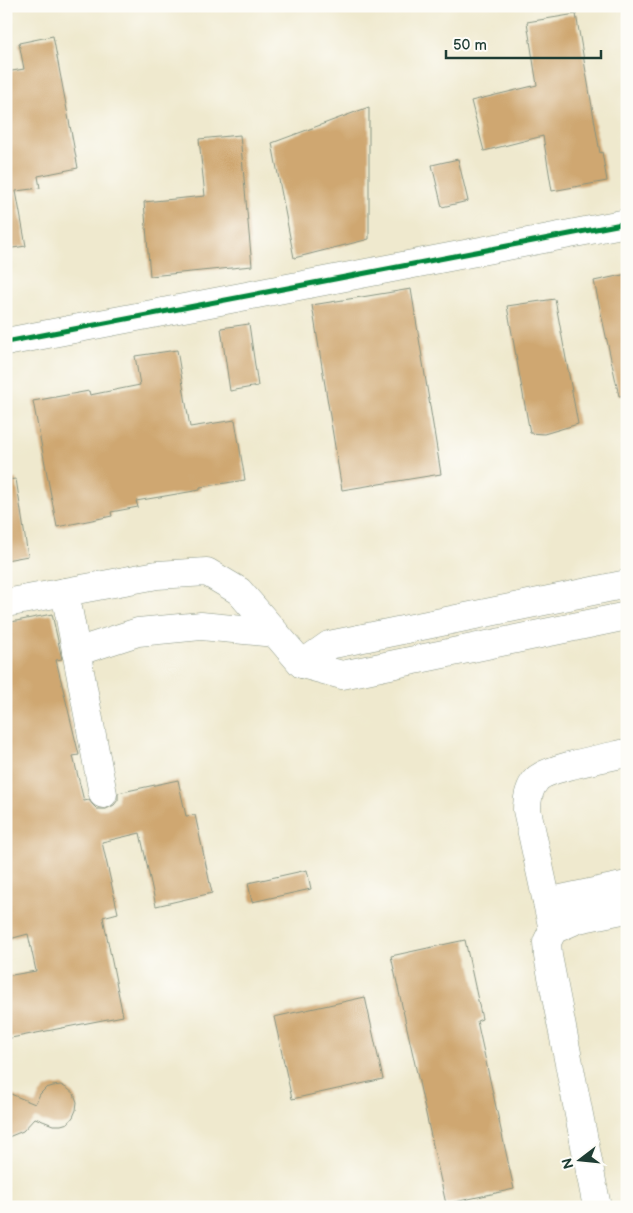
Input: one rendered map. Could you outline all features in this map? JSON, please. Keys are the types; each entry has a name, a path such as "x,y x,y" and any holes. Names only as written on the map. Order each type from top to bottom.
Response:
{"street":[{"path":"6,342 627,222"},
{"path":"6,603 157,575 207,572 239,591 302,664 342,675 627,616"},
{"path":"302,664 329,645 627,584"},
{"path":"65,592 103,794"},
{"path":"501,610 507,641"},
{"path":"76,652 138,632 201,626 275,633"},
{"path":"598,1207 548,956 548,942 553,930 527,810 527,799 536,780 543,775 627,753"},
{"path":"547,902 627,885"},
{"path":"553,930 578,919 627,908"}],"building":[{"path":"576,14 600,153 602,152 607,181 552,191 543,136 484,151 471,101 537,85 527,22"},
{"path":"53,36 78,168 38,176 40,188 16,191 26,246 6,249 6,72 24,69 19,43"},
{"path":"369,107 369,239 294,258 272,143"},
{"path":"240,135 252,266 150,276 144,202 205,196 199,139"},
{"path":"458,159 468,201 442,207 432,165"},
{"path":"627,274 627,395 619,396 594,281"},
{"path":"411,289 441,474 342,490 312,305"},
{"path":"555,299 578,424 544,434 530,433 507,306"},
{"path":"249,324 258,386 230,391 221,328"},
{"path":"177,350 190,427 235,420 245,480 200,487 200,490 136,501 138,507 111,512 112,516 57,527 33,401 89,391 90,395 140,385 135,356"},
{"path":"16,479 28,556 6,560 6,480"},
{"path":"52,614 62,659 56,660 79,755 73,756 84,801 89,800 97,809 106,809 114,805 118,800 118,793 178,780 186,816 195,815 212,893 156,906 140,833 102,842 118,913 103,917 123,1016 6,1039 6,976 36,971 28,934 6,940 6,623"},
{"path":"307,870 311,889 252,902 248,883"},
{"path":"465,940 482,1019 477,1021 514,1189 446,1204 391,956"},
{"path":"365,997 383,1079 292,1099 274,1017"},
{"path":"61,1085 74,1094 77,1102 73,1117 68,1123 53,1125 35,1118 23,1131 6,1138 6,1092 35,1104 40,1094 46,1088"}],"cycle path":[{"path":"6,342 627,223"}]}
